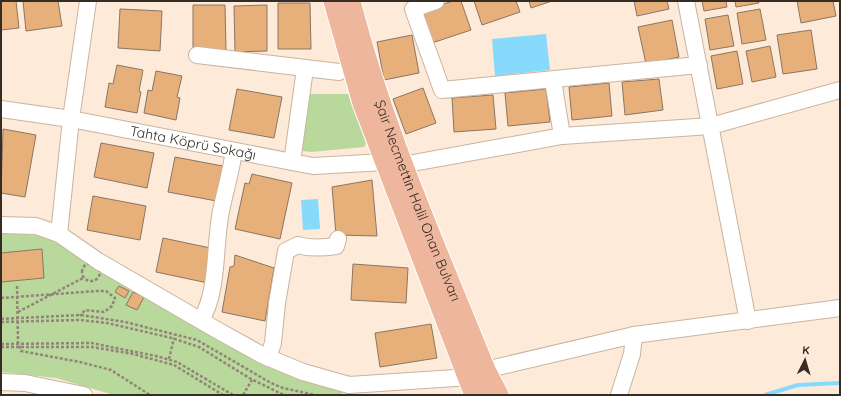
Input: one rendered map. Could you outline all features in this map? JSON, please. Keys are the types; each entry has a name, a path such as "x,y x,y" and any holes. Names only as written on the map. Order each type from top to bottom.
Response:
{"main road":[{"name":"Şair Necmettin Halil Onan Bulvarı","path":"334,1 363,103 394,163"},
{"name":"Şair Necmettin Halil Onan Bulvarı","path":"350,1 394,163 477,381 498,395"}],"street":[{"path":"59,234 71,119 88,1"},
{"path":"436,1 413,9 442,90 699,65"},
{"path":"686,1 748,321"},
{"path":"197,55 339,72"},
{"path":"292,162 305,69"},
{"path":"553,80 562,136"},
{"name":"Tahta Köprü Sokağı","path":"1,109 71,119 313,166 394,163 562,136 711,126 840,90"},
{"path":"201,320 206,313 212,286 221,212 229,182 234,151"},
{"path":"1,225 36,226 59,234 98,261 268,358 303,372 349,385 477,381 634,335 840,308"},
{"path":"268,358 274,343 277,303 286,251 298,245 306,248 336,246 338,239"},
{"path":"620,395 632,354 634,335"},
{"path":"1,382 25,382 84,395"}],"path":[{"path":"18,312 84,278"},
{"path":"17,286 18,345 21,351 80,362 111,370 150,395"},
{"path":"1,298 54,293 106,291 116,298 107,310 100,312 85,310 80,315 80,320"},
{"path":"1,322 80,315 125,322 197,340 271,383 283,388 315,395"},
{"path":"1,318 18,320 80,320 107,323 174,338 199,347 252,380 284,395"},
{"path":"169,359 174,338"},
{"path":"1,347 18,345 91,343 169,359 233,395"},
{"path":"1,344 92,347 133,354 174,365 223,395"},
{"path":"243,395 252,380"}],"green space":[{"path":"306,94 348,94 366,143 364,147 311,152 303,151 298,146"},
{"path":"1,230 44,237 343,387 342,395 114,395 56,378 1,372"}],"water":[{"path":"546,34 550,70 495,76 492,39"},
{"path":"318,199 320,229 303,230 301,200"}],"building":[{"path":"1,1 16,1 19,28 1,30"},
{"path":"23,1 58,1 62,26 26,31"},
{"path":"453,1 461,1 471,30 432,43 422,11"},
{"path":"474,1 516,1 520,12 482,25"},
{"path":"529,1 552,1 531,8"},
{"path":"634,1 667,1 669,9 637,16"},
{"path":"702,1 726,1 727,7 704,11"},
{"path":"735,1 758,1 759,3 736,7"},
{"path":"797,1 833,1 836,16 801,23"},
{"path":"278,3 310,3 311,49 278,49"},
{"path":"193,5 225,5 226,51 193,51"},
{"path":"267,5 267,51 235,52 234,6"},
{"path":"120,9 162,11 160,51 118,48"},
{"path":"760,9 766,40 742,44 737,13"},
{"path":"728,15 734,46 710,50 705,19"},
{"path":"672,20 679,57 646,64 638,27"},
{"path":"811,30 817,69 783,74 777,35"},
{"path":"412,35 419,73 384,80 377,42"},
{"path":"770,46 776,77 752,82 746,51"},
{"path":"737,51 743,84 717,89 711,56"},
{"path":"117,65 143,70 137,113 105,107 109,83 113,84"},
{"path":"156,71 182,76 177,97 180,98 176,120 144,113 148,90 152,91"},
{"path":"659,79 663,110 625,115 622,82"},
{"path":"609,83 612,116 572,120 569,87"},
{"path":"423,88 436,123 406,134 393,99"},
{"path":"237,89 282,97 274,138 229,130"},
{"path":"546,89 550,122 508,126 505,93"},
{"path":"493,95 496,129 454,132 452,98"},
{"path":"3,129 36,135 25,197 1,193"},
{"path":"101,143 154,153 147,188 94,177"},
{"path":"175,157 228,167 222,202 168,192"},
{"path":"252,174 292,183 280,239 235,229 245,183 249,184"},
{"path":"372,180 377,236 336,235 332,187"},
{"path":"93,196 146,206 140,240 87,230"},
{"path":"163,238 215,249 208,283 156,272"},
{"path":"42,249 44,278 1,282 1,253"},
{"path":"235,255 274,268 265,321 222,312 230,267 234,266"},
{"path":"353,264 408,268 406,303 351,300"},
{"path":"119,286 129,291 125,298 115,292"},
{"path":"133,292 144,297 137,310 126,305"},
{"path":"431,324 437,358 380,367 375,333"}],"waterway":[{"path":"765,395 798,385 840,383"}]}
